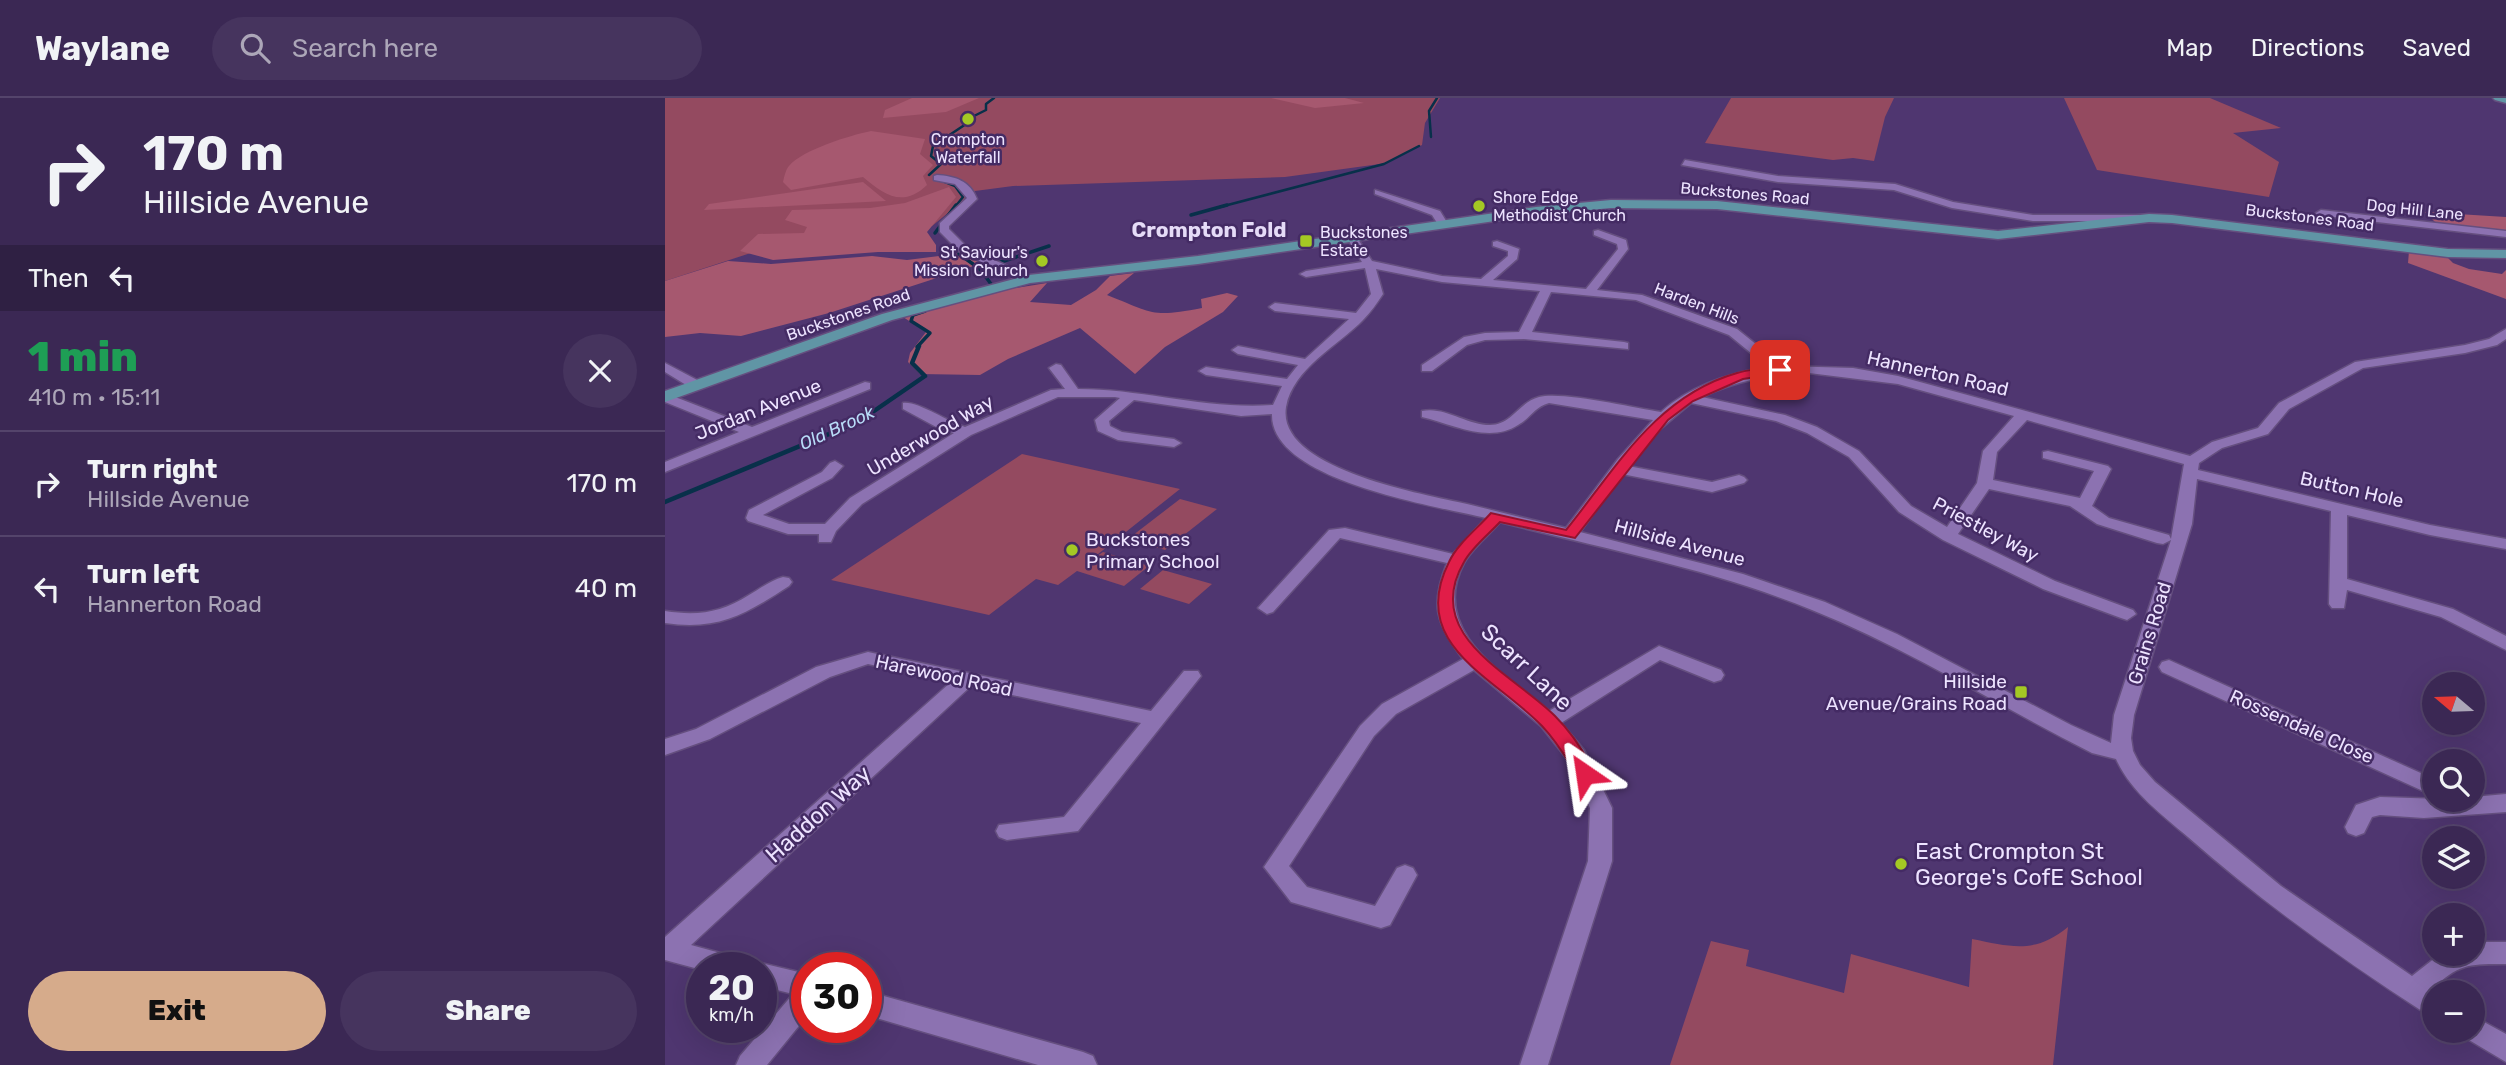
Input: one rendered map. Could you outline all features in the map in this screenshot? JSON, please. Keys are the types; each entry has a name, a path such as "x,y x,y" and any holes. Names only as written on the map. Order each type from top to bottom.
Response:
{"main road":[{"path":"2498,98 2506,100"},
{"name":"Buckstones Road","path":"665,397 887,317 1029,279 1174,263 1443,224 1611,204 1717,205 1990,234 2034,233 2149,218 2197,221 2448,253 2506,254"}],"street":[{"path":"1685,163 1777,179 1895,187 1952,205 2032,219 2149,218"},
{"path":"937,178 958,181 968,189 972,199 944,225 944,230 965,251 1029,279"},
{"path":"1378,192 1436,213 1443,224"},
{"name":"Dog Hill Lane","path":"2321,214 2506,234"},
{"path":"1591,290 1623,249 1622,242 1598,233"},
{"path":"1279,409 1290,383 1307,363 1359,317 1377,294 1373,270 1352,238"},
{"path":"1482,284 1513,257 1514,249 1497,244"},
{"name":"Harden Hills","path":"1306,274 1373,270 1482,284 1591,290 1638,297 1717,325 1756,348 1780,370"},
{"path":"1524,335 1547,288"},
{"path":"1275,307 1359,317"},
{"path":"2190,467 2217,445 2263,431 2284,406 2360,365 2465,349 2493,342 2506,333"},
{"path":"1427,368 1469,340 1524,335 1577,343 1625,346"},
{"path":"1238,350 1307,363"},
{"path":"665,367 696,385"},
{"path":"1056,368 1073,391"},
{"name":"Hannerton Road","path":"1569,535 1663,417 1689,398 1740,376 1780,370 1838,371 1896,379 2024,414 2190,467"},
{"path":"1206,371 1290,383"},
{"name":"Jordan Avenue","path":"665,467 865,386"},
{"name":"Underwood Way","path":"835,466 827,475 755,513 754,518 788,529 827,533 856,501 966,432 1039,398 1073,391 1132,396 1241,412 1279,409"},
{"path":"1132,396 1102,420 1103,428 1118,436 1174,443"},
{"path":"665,397 753,432"},
{"name":"Priestley Way","path":"1689,398 1780,418 1812,430 1854,454 1905,509 1949,537 2049,584 2127,614"},
{"path":"1427,414 1449,417 1465,426 1489,429 1511,424 1531,402 1549,399 1663,417"},
{"path":"908,406 945,426 966,432"},
{"name":"Hillside Avenue","path":"1279,409 1280,423 1291,444 1321,466 1368,484 1753,583 1818,606 1895,640 2099,748 2123,753"},
{"path":"1949,537 1985,483 1990,451 2024,414"},
{"path":"2048,455 2106,464 2083,508"},
{"name":"Button Hole","path":"2190,467 2339,508 2430,530 2506,544"},
{"name":"Grains Road","path":"2123,753 2120,736 2124,715 2184,524 2190,467"},
{"path":"1620,469 1712,487 1739,480"},
{"path":"1985,483 2075,502 2104,522 2163,540"},
{"path":"2338,604 2339,508"},
{"name":"Scarr Lane","path":"1497,516 1457,560 1447,586 1445,613 1456,636 1475,661 1548,721 1577,756 1601,808 1600,861 1534,1065"},
{"path":"1267,608 1289,594 1335,534 1345,533 1457,560"},
{"path":"665,617 694,621 722,618 783,582"},
{"path":"2339,582 2447,613 2506,644"},
{"path":"1548,721 1659,652 1714,675"},
{"name":"Harewood Road","path":"665,747 702,734 823,672 868,658 1156,719"},
{"path":"1405,875 1381,918 1299,895 1276,867 1367,731 1389,709 1475,661"},
{"name":"Rossendale Close","path":"2169,667 2422,783"},
{"path":"1007,831 1070,825 1191,676"},
{"name":"Haddon Way","path":"667,949 967,679"},
{"path":"2123,753 2148,788 2290,908 2422,997"},
{"path":"2485,803 2506,803"},
{"path":"2356,827 2364,811 2380,806 2422,805"},
{"path":"667,949 686,954"},
{"path":"2485,953 2506,953"},
{"path":"2423,980 2442,966"},
{"path":"882,1008 1070,1063"},
{"path":"750,1065 791,1015"},
{"path":"2485,1036 2506,1049"}],"shaded area":[{"path":"665,98 1440,98 1425,123 1422,145 1387,163 1285,177 1013,186 975,191 932,226 766,248 665,281"},
{"path":"912,98 979,98 946,112 883,118 885,110"},
{"path":"1271,98 1345,98 1364,103 1315,108"},
{"path":"1731,98 1894,98 1885,117 1874,161 1853,158 1833,160 1705,143"},
{"path":"2064,98 2210,98 2281,128 2233,133 2279,162 2269,197 2097,170"},
{"path":"871,131 925,139 920,154 933,165 923,176 927,185 910,196 902,197 886,194 863,177 791,190 783,182 788,167 804,154"},
{"path":"863,182 886,201 704,210 709,204"},
{"path":"949,187 956,197 927,232 936,245 936,252 878,252 773,260 740,251 758,234 804,233 807,227 785,220 792,210 870,208 905,203"},
{"path":"2425,212 2506,217 2506,233 2439,226"},
{"path":"2409,251 2445,255 2453,263 2469,269 2502,274 2506,270 2506,299 2408,263"},
{"path":"963,253 983,263 829,313 741,336 700,333 665,337 665,281 728,261 771,264 872,256 907,260"},
{"path":"1134,273 1107,295 1144,310 1162,313 1202,308 1201,299 1227,293 1238,296 1223,312 1165,347 1135,374 1080,328 1008,359 980,375 920,374 908,362 910,353 926,332 903,317 990,292 1047,283 1030,302 1071,305 1096,290 1110,276"},
{"path":"1022,454 1180,489 1088,562 1103,552 1149,566 1124,586 1077,571 1058,585 1036,579 989,615 831,580"},
{"path":"1180,499 1217,509 1165,550 1128,539"},
{"path":"1163,570 1212,584 1189,604 1140,589"},
{"path":"2068,927 2053,1065 1670,1065 1711,941 1749,950 1746,966 1844,993 1851,954 1969,987 1972,939 2011,946 2034,945 2056,936"}],"waterway":[{"name":"Old Brook","path":"929,175 941,164 931,156 933,146 966,124 968,119 986,110 986,104 994,98"},
{"path":"1431,137 1429,111 1437,98"},
{"path":"1220,207 1384,164 1419,146"},
{"name":"Old Brook","path":"940,180 955,186 963,197 955,207"},
{"name":"Old Brook","path":"935,233 956,205"},
{"path":"1191,215 1227,205"},
{"path":"980,269 1049,246"},
{"name":"Old Brook","path":"959,254 980,269"},
{"name":"Old Brook","path":"980,269 991,284"},
{"name":"Old Brook","path":"917,347 930,333 911,321 913,315 925,311"},
{"name":"Old Brook","path":"665,502 858,422 925,376 912,363 919,346"}],"place":[{"name":"Crompton Waterfall","path":"968,119"},
{"name":"Shore Edge Methodist Church","path":"1479,206"},
{"name":"Buckstones Estate","path":"1306,241"},
{"name":"St Saviour's Mission Church","path":"1042,261"},
{"name":"Buckstones Primary School","path":"1072,550"},
{"name":"Hillside Avenue/Grains Road","path":"2021,692"},
{"name":"East Crompton St George's CofE School","path":"1901,864"}],"district":[{"name":"Crompton Fold","path":"1209,230"}],"route":[{"path":"1585,774 1577,756 1548,721 1475,661 1456,636 1445,613 1447,586 1457,560 1497,516 1569,535 1663,417 1689,398 1740,376 1780,370"}]}
